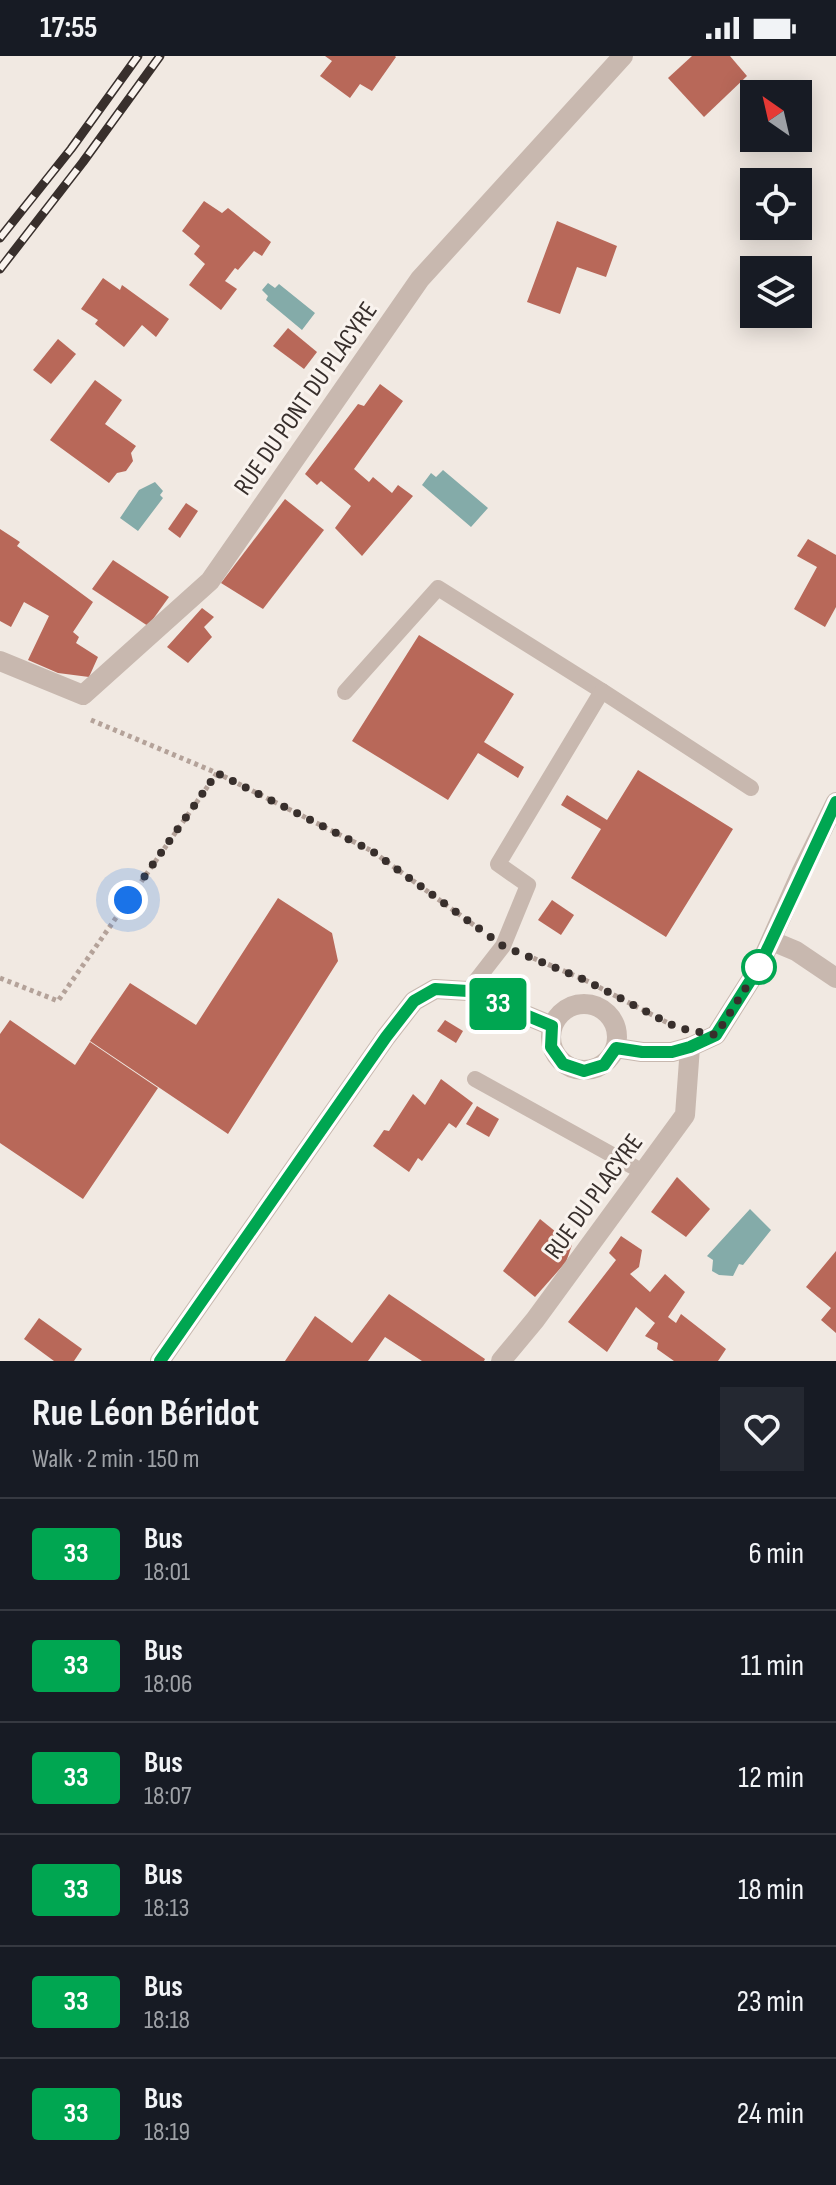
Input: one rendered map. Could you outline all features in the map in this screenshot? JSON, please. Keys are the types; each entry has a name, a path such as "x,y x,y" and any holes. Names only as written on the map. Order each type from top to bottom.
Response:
{"street":[{"name":"RUE DU PONT DU PLACYRE","path":"83,695 210,581 420,279 623,56"},
{"path":"0,661 83,695"},
{"path":"616,1048 672,1052 716,1035 759,967 836,802"},
{"path":"772,941 796,951 836,978"},
{"path":"160,1361 414,1001 435,989 468,991 552,1026"},
{"path":"578,1004 595,1005 610,1015 618,1031 616,1048 604,1065 584,1071 563,1064 551,1047 552,1026 562,1011 578,1004"},
{"name":"RUE DU PLACYRE","path":"501,1361 535,1320 685,1115 690,1047"}],"lane":[{"path":"345,692 438,588 751,788"},
{"path":"468,991 503,946 528,885 498,864 602,691"},
{"path":"475,1079 643,1172"}],"path":[{"path":"83,695 82,709 88,719 217,773 372,851 503,946 585,980 678,1028 716,1035"},
{"path":"0,978 58,1001 217,773"}],"water":[{"path":"268,283 275,288 279,284 315,313 302,330 266,300 268,296 262,290"},
{"path":"443,470 488,508 471,527 422,485 431,473 436,477"},
{"path":"155,482 163,491 160,495 163,498 138,531 120,518 139,490"},
{"path":"750,1209 771,1230 743,1265 739,1264 733,1276 719,1275 712,1271 713,1260 707,1256"}],"building":[{"path":"325,56 396,57 372,91 360,84 350,98 320,76 332,61"},
{"path":"692,56 730,56 747,76 704,117 668,78"},
{"path":"204,201 222,213 228,208 271,242 262,256 254,251 225,281 237,289 221,310 189,285 205,264 194,254 200,246 182,231"},
{"path":"557,221 617,246 606,277 577,267 560,314 527,302"},
{"path":"103,278 120,290 122,285 169,319 156,337 142,325 124,347 95,324 98,320 81,309"},
{"path":"288,328 317,352 304,369 273,346"},
{"path":"58,339 76,354 51,384 33,370"},
{"path":"95,380 122,400 105,424 136,446 131,453 133,461 126,471 117,473 109,483 50,440"},
{"path":"380,384 403,401 354,469 369,482 373,477 392,493 398,485 413,496 362,556 335,528 351,506 321,481 317,485 305,474 358,404 364,406"},
{"path":"285,499 324,530 263,609 221,583"},
{"path":"186,503 198,511 180,538 168,529"},
{"path":"0,529 20,542 17,546 93,602 73,632 79,637 76,643 98,657 89,677 58,673 28,660 49,616 24,602 11,627 0,621"},
{"path":"808,539 836,555 836,607 825,627 794,609 817,567 797,556"},
{"path":"113,560 169,597 148,626 92,589"},
{"path":"202,608 214,617 204,627 212,637 188,663 167,647"},
{"path":"419,635 514,694 484,742 524,767 518,778 478,753 448,800 352,741"},
{"path":"638,770 733,829 666,937 571,878 601,829 561,805 567,795 607,820"},
{"path":"278,898 332,933 338,961 228,1134 90,1041 130,983 196,1025"},
{"path":"552,900 574,915 561,935 538,920"},
{"path":"10,1020 75,1065 90,1042 158,1088 83,1199 0,1143 0,1034"},
{"path":"445,1020 463,1031 456,1043 437,1031"},
{"path":"441,1079 473,1103 456,1128 449,1123 422,1161 418,1158 409,1172 373,1146 384,1130 389,1131 413,1094 425,1105"},
{"path":"477,1106 499,1119 489,1137 466,1124"},
{"path":"677,1177 710,1209 686,1237 651,1212"},
{"path":"540,1219 572,1245 566,1262 535,1297 503,1271"},
{"path":"621,1236 642,1250 639,1267 630,1274 650,1292 665,1274 685,1292 668,1317 676,1323 681,1314 726,1349 718,1361 674,1361 657,1349 658,1343 645,1336 655,1323 636,1307 607,1352 568,1322 616,1260 609,1253"},
{"path":"836,1251 836,1333 821,1320 831,1308 806,1287"},
{"path":"389,1294 484,1361 422,1361 385,1337 368,1361 285,1361 315,1316 352,1343"},
{"path":"39,1318 82,1349 74,1361 54,1361 24,1339"}],"railway":[{"path":"0,238 71,149 138,56"},
{"path":"0,269 160,56"}],"bus line":[{"name":"33","path":"160,1361 414,1001 435,989 468,991 552,1026 551,1047 563,1064 584,1071 604,1065 616,1048 672,1052 716,1035 759,967 836,802"}],"route":[{"path":"128,900 217,773 372,851 503,946 585,980 678,1028 716,1035 759,967"}]}
